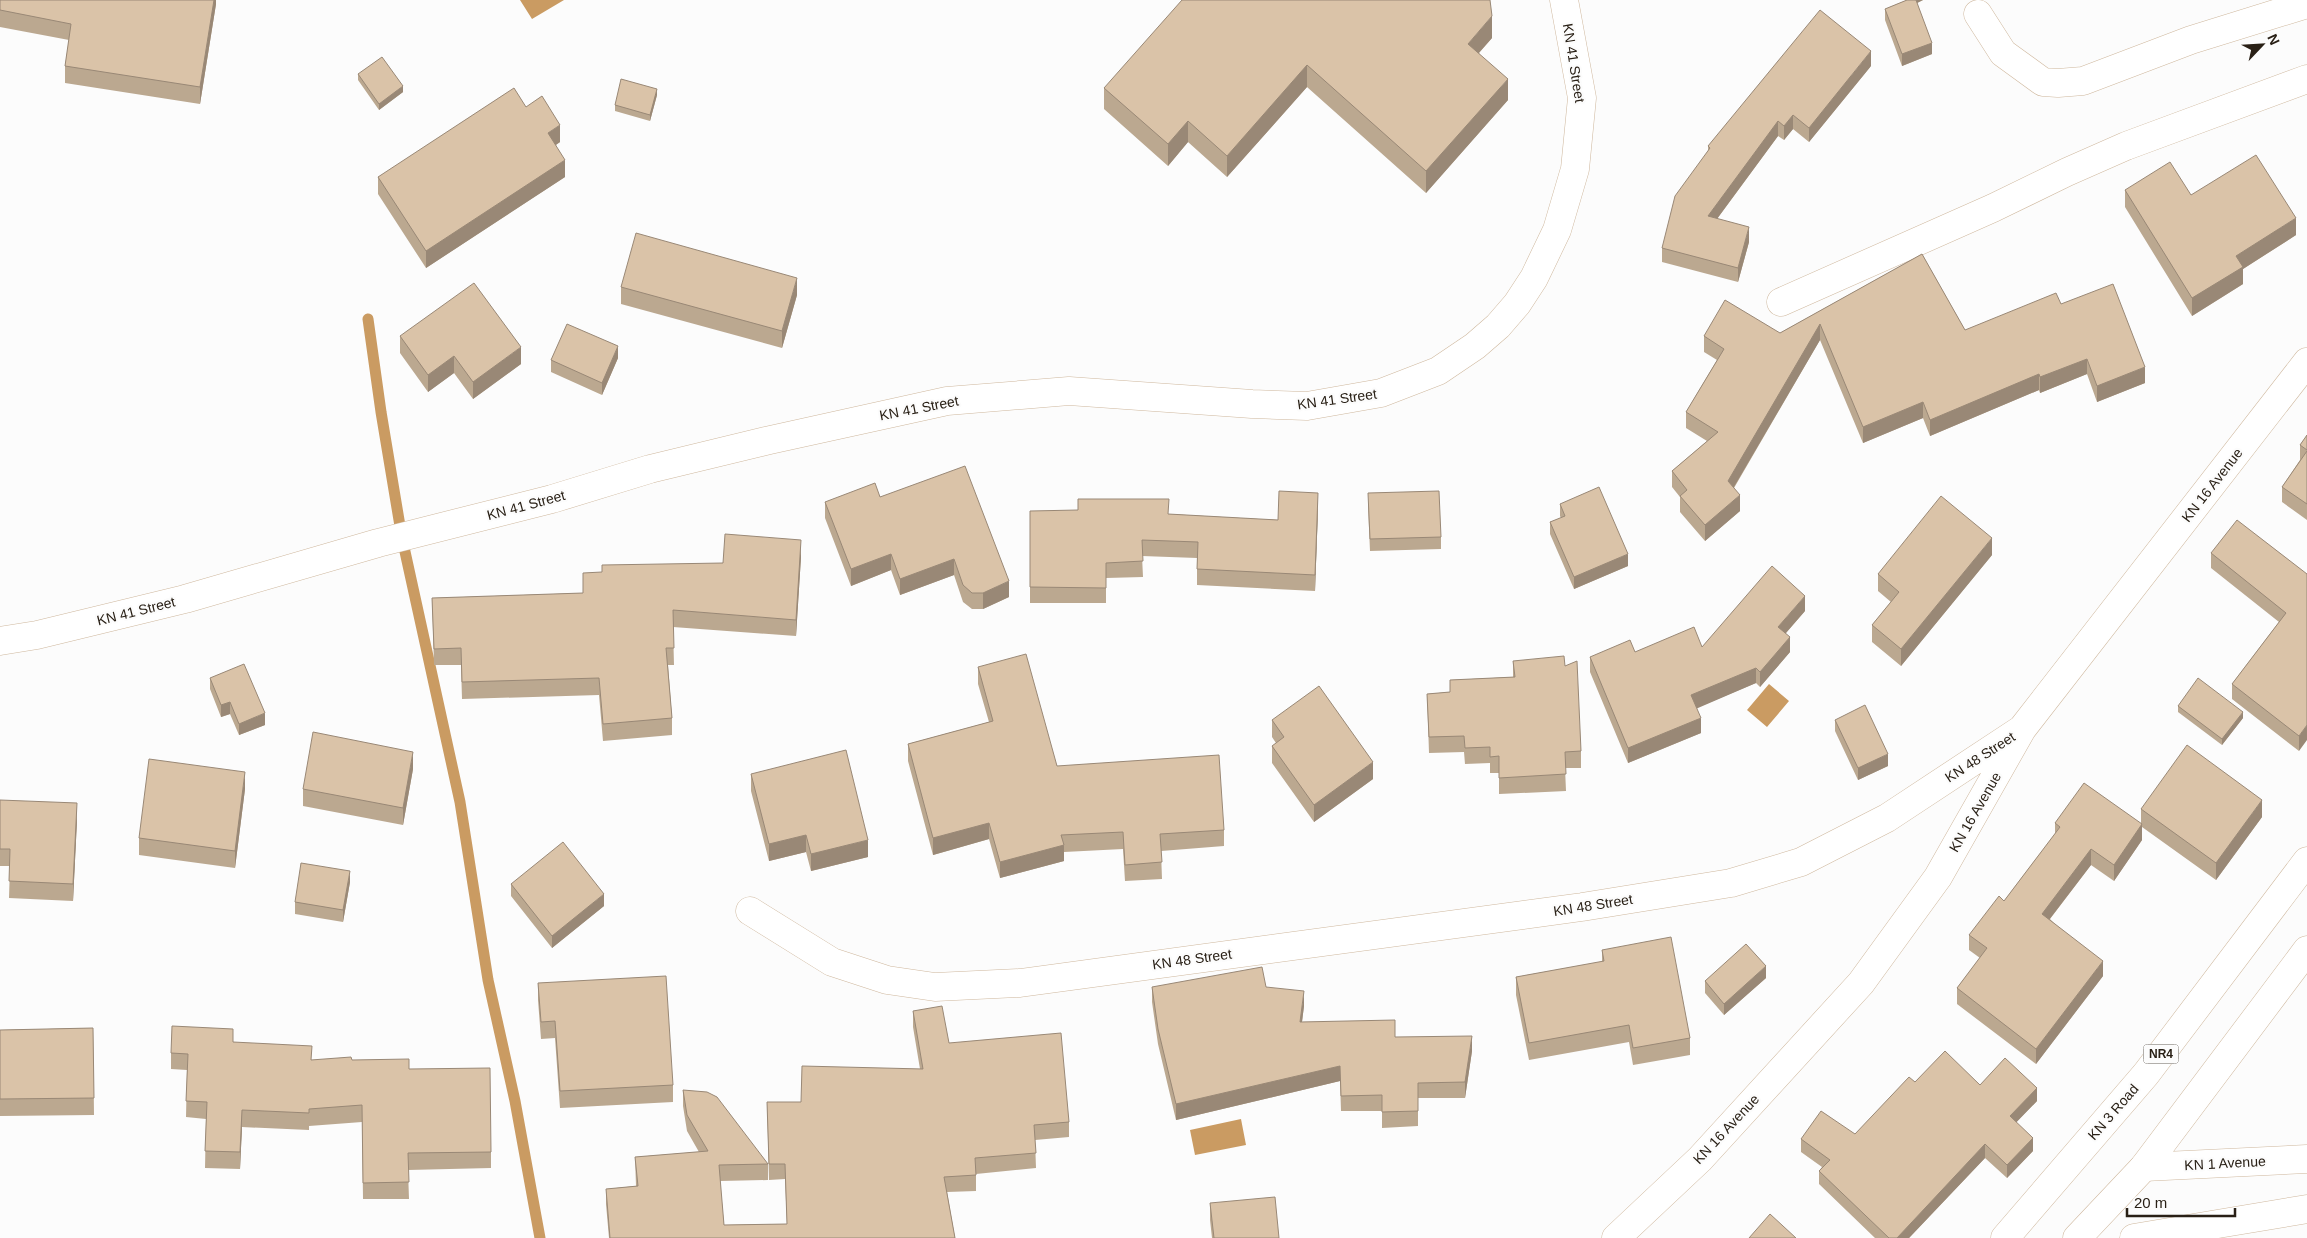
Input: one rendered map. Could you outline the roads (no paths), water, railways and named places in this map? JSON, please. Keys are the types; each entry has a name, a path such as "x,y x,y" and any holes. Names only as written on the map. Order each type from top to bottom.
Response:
{"main road":[{"name":"KN 41 Street","path":"0,642 185,599 378,543 552,499 650,470 770,440 947,401 1069,390 1252,404 1307,406 1380,393 1438,371 1476,346 1498,326 1517,304 1534,278 1558,230 1575,170 1582,98 1564,0"},
{"path":"1978,14 2004,53 2043,82 2058,83 2083,81 2191,40 2307,4"},
{"path":"1781,302 1968,220 2126,146 2307,80"},
{"name":"KN 16 Avenue","path":"1616,1238 1700,1159 1861,983 1938,877 2022,729 2307,362"},
{"name":"KN 48 Street","path":"750,911 832,962 888,980 935,987 1020,983 1582,908 1731,883 1801,862 1887,818 2022,729"},
{"name":"KN 3 Road","path":"2005,1238 2146,1074 2307,862"},
{"path":"2077,1238 2144,1167 2307,950"},
{"name":"KN 1 Avenue","path":"2144,1167 2307,1159"},
{"path":"2134,1238 2307,1209"}],"waterway":[{"path":"368,319 402,538 460,802 488,980 515,1101 540,1238"}]}
